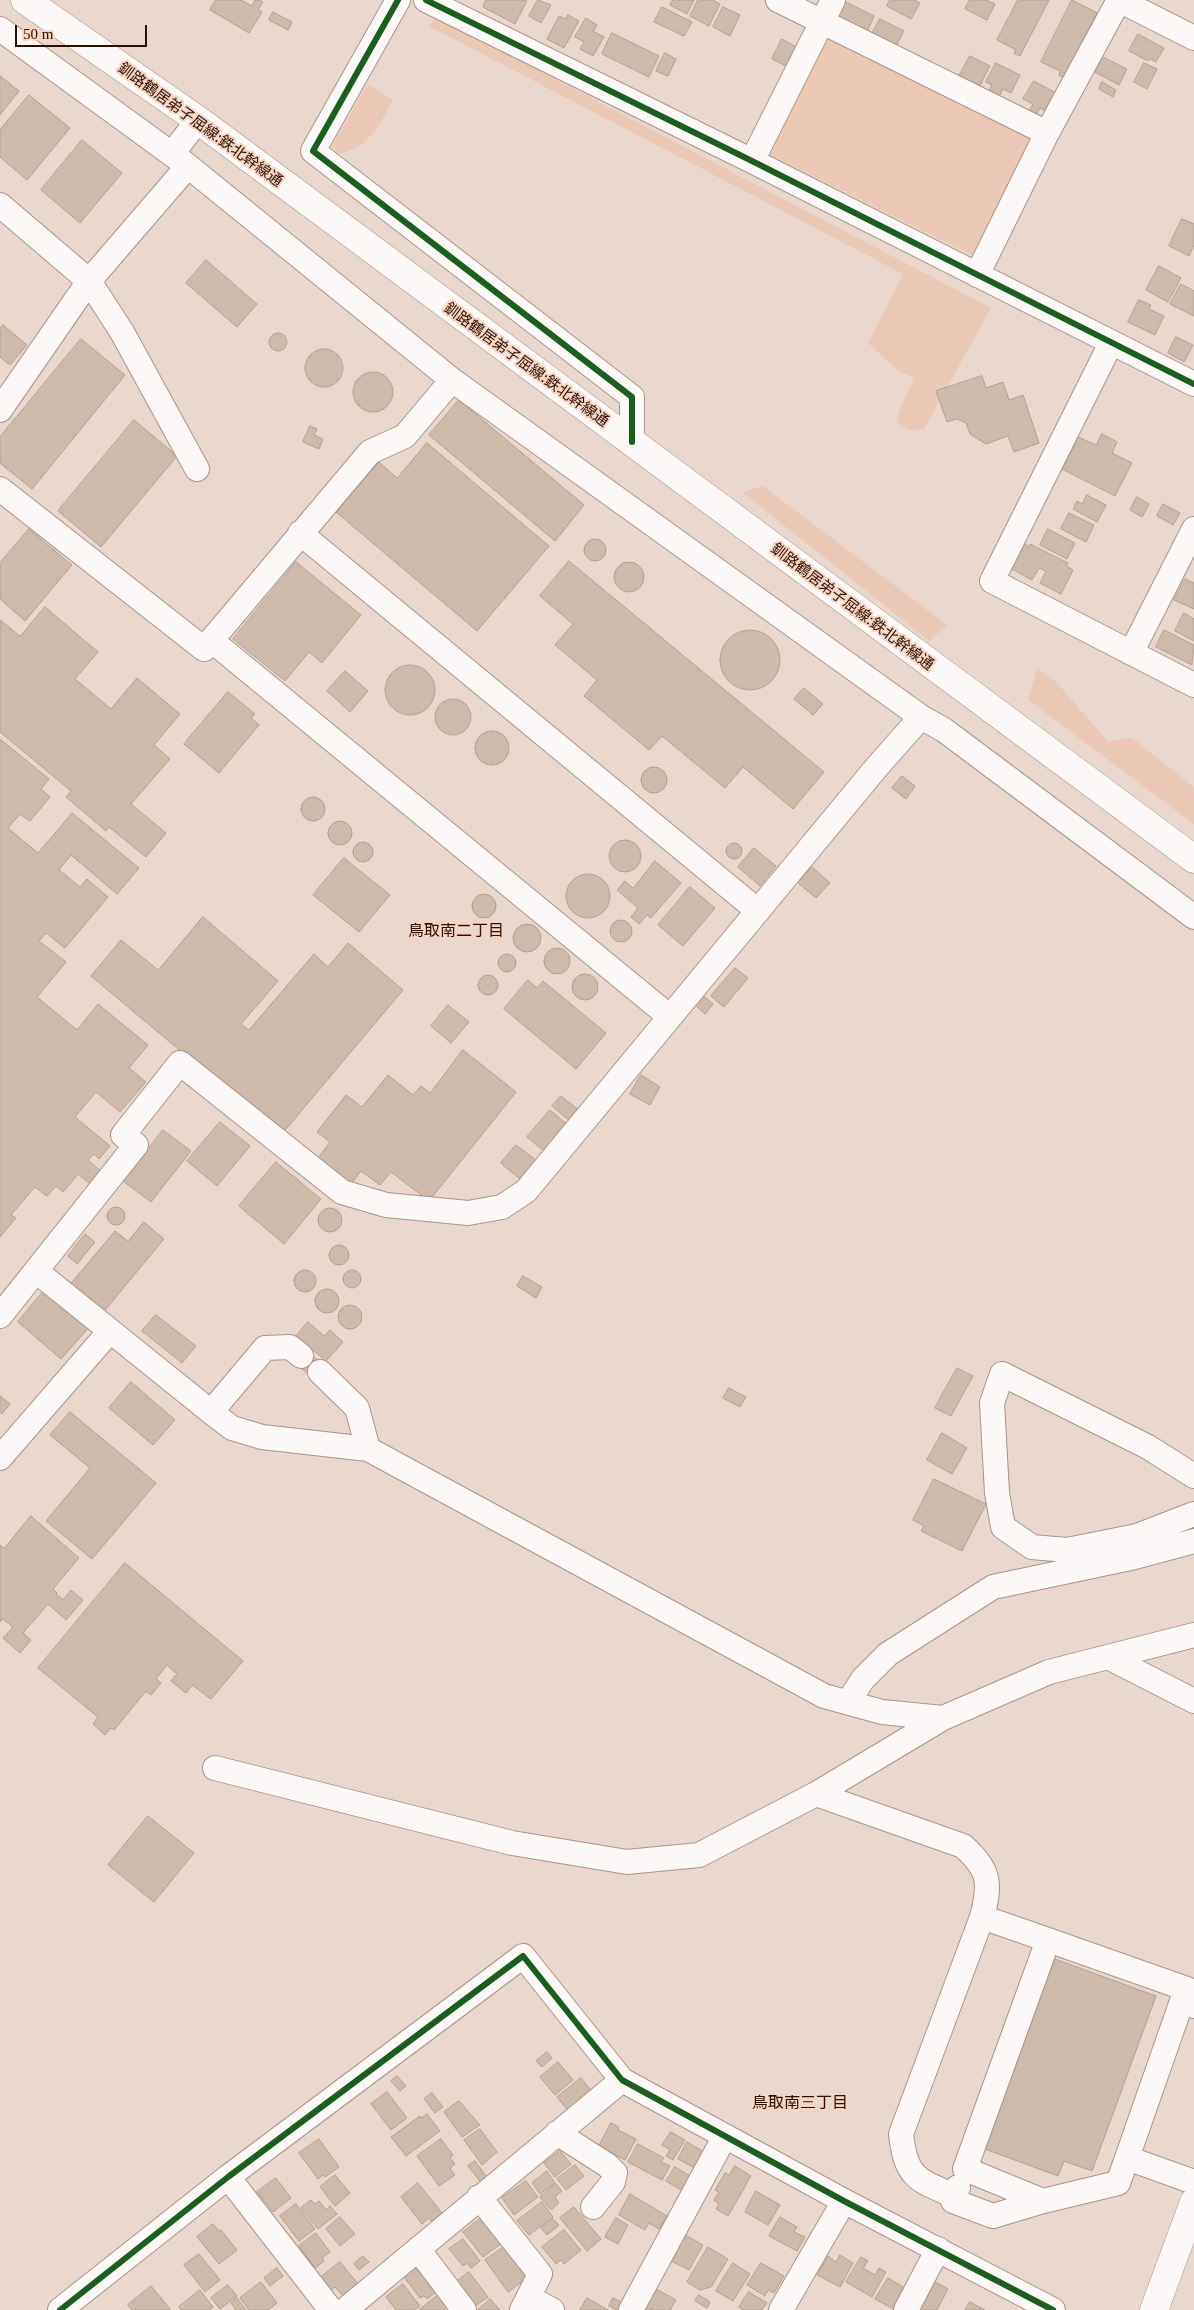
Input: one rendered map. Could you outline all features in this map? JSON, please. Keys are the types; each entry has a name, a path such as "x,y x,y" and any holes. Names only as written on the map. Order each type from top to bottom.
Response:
{"main road":[{"name":"釧路鶴居弟子屈線:鉄北幹線通","path":"25,0 198,120 1194,859"},
{"path":"1154,2310 1194,2202"}],"street":[{"path":"398,0 313,151 632,397 632,442"},
{"path":"426,0 752,161 1194,384"},
{"path":"778,0 1048,133"},
{"path":"752,161 833,0"},
{"path":"978,275 1048,133 1119,0 1194,38"},
{"path":"0,29 180,160 452,380 922,717 944,730 1194,917"},
{"path":"0,410 89,282 180,160 198,120"},
{"path":"0,205 89,282 122,332 197,469"},
{"path":"1111,343 992,582 1194,685"},
{"path":"0,489 204,649 300,532 370,452 405,436 452,380"},
{"path":"1130,653 1185,569 1194,530"},
{"path":"300,532 758,911"},
{"path":"211,640 670,1016"},
{"path":"0,1316 136,1145 123,1135 180,1063 342,1192 386,1205 468,1213 502,1207 526,1191 876,768 922,717"},
{"path":"36,1271 232,1428 262,1437 368,1450 824,1696 882,1712 943,1718"},
{"path":"0,1458 110,1331"},
{"path":"211,1412 265,1348 290,1347 301,1356"},
{"path":"320,1372 357,1408 368,1450"},
{"path":"1194,1476 1148,1447 1002,1374 992,1403 997,1493 1003,1527 1032,1547 1068,1550 1137,1536 1194,1514"},
{"path":"848,1702 863,1679 888,1654 993,1587 1135,1557 1194,1541"},
{"path":"215,1768 512,1843 627,1862 699,1855 816,1794 943,1718 1048,1672 1194,1635"},
{"path":"1108,1657 1194,1701"},
{"path":"816,1794 963,1846 976,1858 986,1872 988,1893 982,1917 901,2134 904,2156 912,2173 923,2183 955,2196"},
{"path":"982,1917 1048,1940 1188,1989 1188,2004 1118,2183 1043,2200 993,2216 952,2201 1048,1940"},
{"path":"60,2310 228,2177 523,1956 622,2080 844,2201 1050,2309"},
{"path":"345,2310 622,2080"},
{"path":"557,2133 607,2164 615,2173 613,2182 592,2207"},
{"path":"631,2310 725,2136"},
{"path":"1127,2158 1194,2182"},
{"path":"965,2170 1043,2200"},
{"path":"228,2177 331,2310"},
{"path":"479,2197 540,2274 526,2304 552,2310"},
{"path":"781,2310 844,2201"},
{"path":"418,2249 464,2310"},
{"path":"906,2310 938,2249"}],"shaded area":[{"path":"437,17 991,308 924,429 909,430 897,422 899,412 914,378 897,370 868,343 903,274 429,26"},
{"path":"825,35 1039,141 980,259 766,153"},
{"path":"368,84 393,100 372,134 359,146 340,154 332,146"},
{"path":"763,486 947,625 929,641 742,492"},
{"path":"1037,668 1056,682 1108,741 1132,738 1194,787 1194,824 1028,700"}],"building":[{"path":"216,0 241,0 252,6 255,0 260,0 263,2 258,10 262,12 249,33 210,10"},
{"path":"486,0 527,1 515,24 483,7"},
{"path":"538,0 551,5 541,23 529,16"},
{"path":"673,0 694,0 687,14 670,5"},
{"path":"698,0 713,0 720,4 709,26 690,16"},
{"path":"890,0 914,0 920,3 911,19 887,6"},
{"path":"970,0 986,0 995,4 987,20 965,9"},
{"path":"1018,0 1049,0 1020,56 1014,53 1016,50 997,40"},
{"path":"1072,0 1097,13 1064,78 1059,75 1060,71 1041,62"},
{"path":"846,2 874,16 867,32 838,18"},
{"path":"662,7 692,22 684,36 654,22"},
{"path":"723,7 740,15 730,36 713,27"},
{"path":"273,12 292,22 288,30 269,20"},
{"path":"568,15 579,21 564,48 547,39 559,16 566,19"},
{"path":"586,18 597,25 593,31 604,37 593,56 580,49 584,42 575,37"},
{"path":"880,19 904,31 895,48 871,35"},
{"path":"612,33 659,56 649,77 602,54"},
{"path":"1138,34 1164,48 1156,62 1150,59 1148,61 1129,51"},
{"path":"782,39 796,47 786,66 772,59"},
{"path":"665,53 676,59 668,76 656,71"},
{"path":"970,56 990,66 977,91 957,80"},
{"path":"1101,56 1127,69 1119,85 1093,71"},
{"path":"996,63 1020,75 1011,93 1003,89 999,96 989,91 992,85 986,82"},
{"path":"1144,63 1157,69 1147,89 1134,82"},
{"path":"0,76 19,91 0,115"},
{"path":"1034,81 1058,94 1047,112 1040,108 1036,115 1029,111 1033,104 1023,99"},
{"path":"1102,82 1116,90 1113,97 1099,89"},
{"path":"29,95 70,128 27,180 0,157 0,130"},
{"path":"82,140 122,173 80,223 41,190"},
{"path":"1182,219 1194,224 1194,245 1189,256 1169,246"},
{"path":"206,260 257,304 237,327 186,283"},
{"path":"1159,266 1181,278 1168,302 1146,290"},
{"path":"1181,284 1194,291 1194,316 1170,304"},
{"path":"1139,300 1151,305 1149,309 1164,316 1155,335 1128,322"},
{"path":"3,325 27,345 10,365 0,357 0,329"},
{"path":"278,333 284,336 287,342 284,348 278,351 272,348 269,342 272,336"},
{"path":"1176,337 1193,345 1184,362 1168,353"},
{"path":"81,339 125,375 32,489 0,463 0,437"},
{"path":"324,349 338,354 343,368 338,382 324,387 310,382 305,368 310,354"},
{"path":"377,372 384,375 390,381 393,392 392,400 384,409 377,412 369,412 362,409 354,400 353,388 356,381 365,373"},
{"path":"982,376 986,388 1003,382 1009,400 1023,395 1039,443 1014,452 1008,436 986,444 970,434 966,423 957,419 947,422 936,391"},
{"path":"459,400 584,505 555,541 429,435"},
{"path":"134,420 177,456 101,547 58,511"},
{"path":"310,426 317,429 314,435 323,439 319,449 303,442"},
{"path":"1102,434 1117,442 1112,453 1132,463 1115,496 1062,469 1078,437 1096,445"},
{"path":"427,443 549,546 477,631 336,512 379,462 397,478"},
{"path":"1087,495 1106,505 1097,522 1073,509 1077,501 1082,504"},
{"path":"1137,497 1149,504 1142,517 1130,510"},
{"path":"1163,504 1180,513 1173,525 1157,516"},
{"path":"1069,513 1094,525 1086,542 1061,529"},
{"path":"29,529 72,565 25,621 0,599 0,563"},
{"path":"1048,529 1075,543 1067,559 1040,545"},
{"path":"591,539 599,539 606,546 606,554 599,561 591,561 584,554 584,546"},
{"path":"1025,544 1029,547 1030,544 1068,563 1066,566 1073,570 1061,594 1040,583 1046,571 1039,568 1032,580 1012,569"},
{"path":"569,561 824,772 793,809 743,767 725,788 662,736 649,750 584,696 597,680 555,645 573,624 540,596"},
{"path":"296,562 361,615 322,663 309,652 285,681 233,639"},
{"path":"629,562 640,566 644,577 640,588 629,592 618,588 614,577 618,566"},
{"path":"1185,579 1194,583 1194,609 1174,600"},
{"path":"45,607 98,652 75,679 111,709 137,678 180,714 154,745 170,759 131,804 166,833 146,857 109,827 106,831 66,797 71,791 0,732 0,620 20,636"},
{"path":"1184,613 1194,619 1194,641 1175,631"},
{"path":"750,630 762,632 775,643 780,660 778,672 767,685 750,690 738,688 725,677 720,660 722,648 733,635"},
{"path":"1164,630 1194,645 1192,665 1156,647"},
{"path":"410,665 419,667 430,676 435,690 433,699 424,710 410,715 401,713 390,704 385,690 387,681 396,670"},
{"path":"345,671 368,691 350,712 327,691"},
{"path":"804,688 823,704 813,715 794,699"},
{"path":"228,692 255,714 251,718 259,725 219,773 184,744"},
{"path":"453,699 460,700 466,704 470,710 470,724 466,730 460,734 453,735 446,734 440,730 436,724 435,717 436,710 440,704 446,700"},
{"path":"492,731 499,732 504,736 508,741 508,755 504,760 499,764 492,765 485,764 480,760 476,755 475,748 476,741 480,736 485,732"},
{"path":"0,739 49,779 41,789 50,797 30,821 20,814 8,828 38,853 72,813 139,868 117,894 71,855 59,870 80,887 87,879 108,897 65,948 46,933 39,941 66,962 37,997 77,1030 98,1004 148,1045 129,1068 146,1082 120,1112 96,1092 75,1117 110,1146 99,1159 94,1154 88,1160 103,1173 93,1186 78,1174 63,1192 56,1186 47,1196 35,1187 11,1215 16,1218 0,1237"},
{"path":"654,767 663,771 667,780 663,789 654,793 645,789 641,780 645,771"},
{"path":"902,776 915,786 906,799 892,788"},
{"path":"313,797 321,801 325,809 321,817 313,821 305,817 301,809 305,801"},
{"path":"340,821 349,824 352,833 349,842 340,845 331,842 328,833 331,824"},
{"path":"625,840 637,844 641,856 637,868 625,872 613,868 609,856 613,844"},
{"path":"363,842 370,845 373,852 370,859 363,862 356,859 353,852 356,845"},
{"path":"731,843 737,843 742,848 740,857 731,859 726,854 726,848"},
{"path":"754,848 776,866 760,886 738,867"},
{"path":"344,858 390,895 359,932 313,895"},
{"path":"655,861 681,883 651,918 647,915 639,924 631,917 638,908 617,890 625,881 633,888"},
{"path":"812,867 830,883 816,898 798,883"},
{"path":"588,874 600,878 606,884 610,896 606,908 600,914 588,918 576,914 570,908 566,896 570,884 576,878"},
{"path":"690,887 715,908 683,946 658,925"},
{"path":"484,894 492,898 496,906 492,914 484,918 476,914 472,906 476,898"},
{"path":"203,917 278,981 241,1024 249,1030 314,954 328,967 348,943 403,990 281,1135 91,976 121,940 158,970"},
{"path":"621,920 629,923 632,931 629,939 621,942 613,939 610,931 613,923"},
{"path":"527,924 537,928 541,938 537,948 527,952 517,948 513,938 517,928"},
{"path":"557,948 566,952 570,961 566,970 557,974 548,970 544,961 548,952"},
{"path":"503,954 511,954 516,959 514,970 503,972 498,967 498,959"},
{"path":"735,968 748,978 724,1007 711,996"},
{"path":"585,974 594,978 598,987 594,996 585,1000 576,996 572,987 576,978"},
{"path":"488,975 495,978 498,985 495,992 488,995 481,992 478,985 481,978"},
{"path":"528,980 537,988 543,981 606,1033 576,1069 504,1009"},
{"path":"700,993 713,1004 705,1014 692,1002"},
{"path":"448,1005 469,1022 451,1043 431,1026"},
{"path":"463,1050 516,1092 429,1201 391,1172 380,1185 361,1171 351,1184 318,1158 330,1142 317,1132 346,1095 362,1107 388,1075 413,1095 421,1086 430,1093"},
{"path":"641,1075 660,1087 650,1105 630,1094"},
{"path":"561,1096 580,1111 571,1122 552,1106"},
{"path":"550,1110 568,1125 545,1152 527,1137"},
{"path":"220,1122 250,1146 217,1186 187,1161"},
{"path":"163,1130 191,1151 151,1202 123,1181"},
{"path":"516,1145 537,1161 521,1180 501,1163"},
{"path":"276,1162 321,1199 284,1244 239,1206"},
{"path":"116,1207 122,1210 125,1216 122,1222 116,1225 110,1222 107,1216 110,1210"},
{"path":"330,1208 339,1211 342,1220 339,1229 330,1232 321,1229 318,1220 321,1211"},
{"path":"144,1222 164,1239 101,1315 68,1287 115,1231 128,1241"},
{"path":"85,1234 95,1242 77,1264 68,1256"},
{"path":"339,1245 346,1248 349,1255 346,1262 339,1265 332,1262 329,1255 332,1248"},
{"path":"305,1270 313,1273 316,1281 313,1289 305,1292 297,1289 294,1281 297,1273"},
{"path":"352,1270 360,1275 361,1279 356,1287 352,1288 344,1283 343,1279 348,1271"},
{"path":"523,1276 542,1287 536,1298 517,1286"},
{"path":"47,1287 92,1324 61,1359 18,1322"},
{"path":"327,1289 336,1292 339,1301 336,1310 327,1313 318,1310 315,1301 318,1292"},
{"path":"350,1305 355,1306 361,1312 361,1322 355,1328 350,1329 345,1328 339,1322 338,1317 339,1312 345,1306"},
{"path":"156,1315 196,1346 182,1363 142,1331"},
{"path":"308,1322 324,1336 330,1330 343,1342 326,1361 296,1336"},
{"path":"306,1350 325,1366 314,1379 295,1363"},
{"path":"957,1368 973,1376 951,1416 935,1408"},
{"path":"131,1382 175,1420 153,1445 109,1408"},
{"path":"729,1388 746,1397 740,1407 723,1398"},
{"path":"0,1396 10,1404 2,1414 0,1412"},
{"path":"70,1412 156,1483 92,1559 46,1521 90,1468 50,1435"},
{"path":"942,1433 967,1448 952,1474 927,1460"},
{"path":"934,1479 986,1504 962,1551 921,1531 924,1526 913,1520"},
{"path":"31,1516 79,1558 53,1589 56,1594 63,1600 71,1590 83,1600 66,1620 48,1604 23,1633 31,1640 20,1653 3,1638 13,1627 3,1619 0,1622 0,1545 4,1548"},
{"path":"125,1563 243,1661 211,1699 192,1685 186,1693 171,1681 177,1674 167,1665 156,1679 161,1683 151,1695 146,1691 114,1730 111,1728 105,1735 93,1724 98,1717 38,1668"},
{"path":"148,1816 194,1853 154,1902 108,1865"},
{"path":"1055,1959 1156,1996 1092,2171 1064,2161 1058,2176 985,2149"},
{"path":"547,2052 552,2058 542,2067 536,2061"},
{"path":"558,2062 573,2080 555,2095 540,2077"},
{"path":"397,2076 406,2086 400,2091 391,2081"},
{"path":"581,2078 594,2094 570,2113 557,2097"},
{"path":"387,2092 407,2118 391,2130 371,2104"},
{"path":"432,2093 443,2107 435,2113 424,2099"},
{"path":"459,2101 480,2125 462,2137 444,2112"},
{"path":"427,2114 440,2131 406,2156 391,2137 420,2116 421,2118"},
{"path":"611,2123 619,2127 618,2130 636,2139 625,2160 599,2146"},
{"path":"480,2129 497,2152 482,2165 464,2140"},
{"path":"671,2132 685,2140 673,2160 666,2156 670,2150 662,2145"},
{"path":"319,2139 339,2167 325,2177 323,2175 318,2179 299,2153"},
{"path":"441,2139 453,2155 450,2158 455,2164 450,2168 455,2175 439,2186 417,2156"},
{"path":"687,2142 709,2155 700,2171 678,2159"},
{"path":"638,2144 664,2158 661,2162 670,2166 662,2180 628,2162"},
{"path":"560,2151 571,2164 555,2177 544,2163"},
{"path":"475,2161 489,2180 483,2185 468,2166"},
{"path":"575,2165 584,2176 566,2190 557,2179"},
{"path":"735,2166 751,2176 728,2216 716,2209 719,2204 714,2200 719,2192 715,2190 725,2173 729,2175"},
{"path":"675,2167 697,2180 688,2194 666,2181"},
{"path":"547,2171 555,2183 540,2194 532,2183"},
{"path":"335,2175 350,2193 335,2206 320,2187"},
{"path":"276,2178 291,2198 273,2212 257,2192"},
{"path":"526,2181 538,2197 514,2215 502,2198"},
{"path":"418,2183 446,2218 435,2226 429,2218 422,2224 401,2197"},
{"path":"556,2184 562,2191 555,2197 559,2203 551,2210 540,2197"},
{"path":"756,2191 780,2205 768,2225 745,2212"},
{"path":"630,2194 667,2216 659,2229 649,2223 645,2230 619,2215"},
{"path":"311,2200 315,2204 319,2201 326,2210 330,2206 337,2214 318,2229 301,2208"},
{"path":"542,2202 553,2217 529,2235 517,2221"},
{"path":"296,2204 315,2229 299,2241 280,2216"},
{"path":"574,2207 601,2239 587,2251 560,2218"},
{"path":"340,2217 355,2234 340,2246 326,2229"},
{"path":"780,2217 797,2227 794,2232 805,2237 797,2251 769,2236"},
{"path":"616,2218 628,2225 618,2244 605,2237"},
{"path":"480,2219 493,2235 498,2230 506,2240 483,2257 463,2232"},
{"path":"553,2219 559,2225 547,2235 541,2228"},
{"path":"213,2224 219,2231 221,2230 237,2250 219,2264 197,2237"},
{"path":"564,2230 581,2250 564,2264 561,2260 556,2264 542,2247"},
{"path":"316,2233 330,2252 322,2258 324,2261 315,2268 299,2246"},
{"path":"682,2233 703,2245 689,2270 671,2261 675,2257 670,2255"},
{"path":"463,2239 480,2261 471,2268 467,2263 463,2266 449,2249"},
{"path":"504,2247 527,2278 508,2292 485,2260"},
{"path":"708,2247 728,2259 711,2287 700,2290 687,2282"},
{"path":"199,2254 220,2280 205,2292 184,2265"},
{"path":"840,2255 853,2263 840,2287 817,2275 828,2256 836,2262"},
{"path":"363,2256 369,2262 359,2270 354,2264"},
{"path":"861,2257 868,2261 863,2268 875,2275 879,2268 886,2272 872,2297 846,2282"},
{"path":"340,2262 359,2285 344,2297 335,2287 331,2290 321,2277"},
{"path":"733,2263 750,2274 733,2301 716,2291"},
{"path":"761,2263 784,2276 774,2293 768,2290 765,2296 747,2285"},
{"path":"277,2268 283,2276 270,2286 264,2278"},
{"path":"415,2268 421,2275 426,2271 440,2289 427,2299 424,2296 420,2298 404,2277"},
{"path":"469,2272 488,2297 471,2309 452,2285"},
{"path":"888,2278 908,2290 895,2310 875,2299"},
{"path":"930,2279 948,2289 937,2310 914,2310"},
{"path":"261,2282 277,2303 268,2310 249,2310 240,2298"},
{"path":"403,2284 420,2306 414,2310 396,2310 386,2297"},
{"path":"228,2285 237,2296 220,2309 211,2298"},
{"path":"151,2286 171,2310 132,2310 128,2305"},
{"path":"654,2288 676,2300 670,2310 641,2310"},
{"path":"200,2290 213,2307 210,2310 181,2310 179,2307"},
{"path":"442,2292 451,2305 444,2310 419,2310"},
{"path":"749,2292 767,2303 762,2310 743,2310 739,2307"},
{"path":"699,2295 710,2302 707,2308 695,2301"},
{"path":"237,2298 246,2310 236,2310 231,2303"},
{"path":"587,2298 608,2310 580,2310"},
{"path":"613,2298 626,2304 624,2310 617,2310 609,2306"},
{"path":"490,2299 500,2310 478,2310"},
{"path":"970,2302 985,2310 965,2310"}],"cycle path":[{"path":"398,0 313,151 632,397 632,442"},
{"path":"426,0 752,161 1194,384"},
{"path":"60,2310 228,2177 523,1956 622,2080 844,2201 1053,2310"}],"district":[{"name":"鳥取南二丁目","path":"456,930"},
{"name":"鳥取南三丁目","path":"800,2102"}]}
